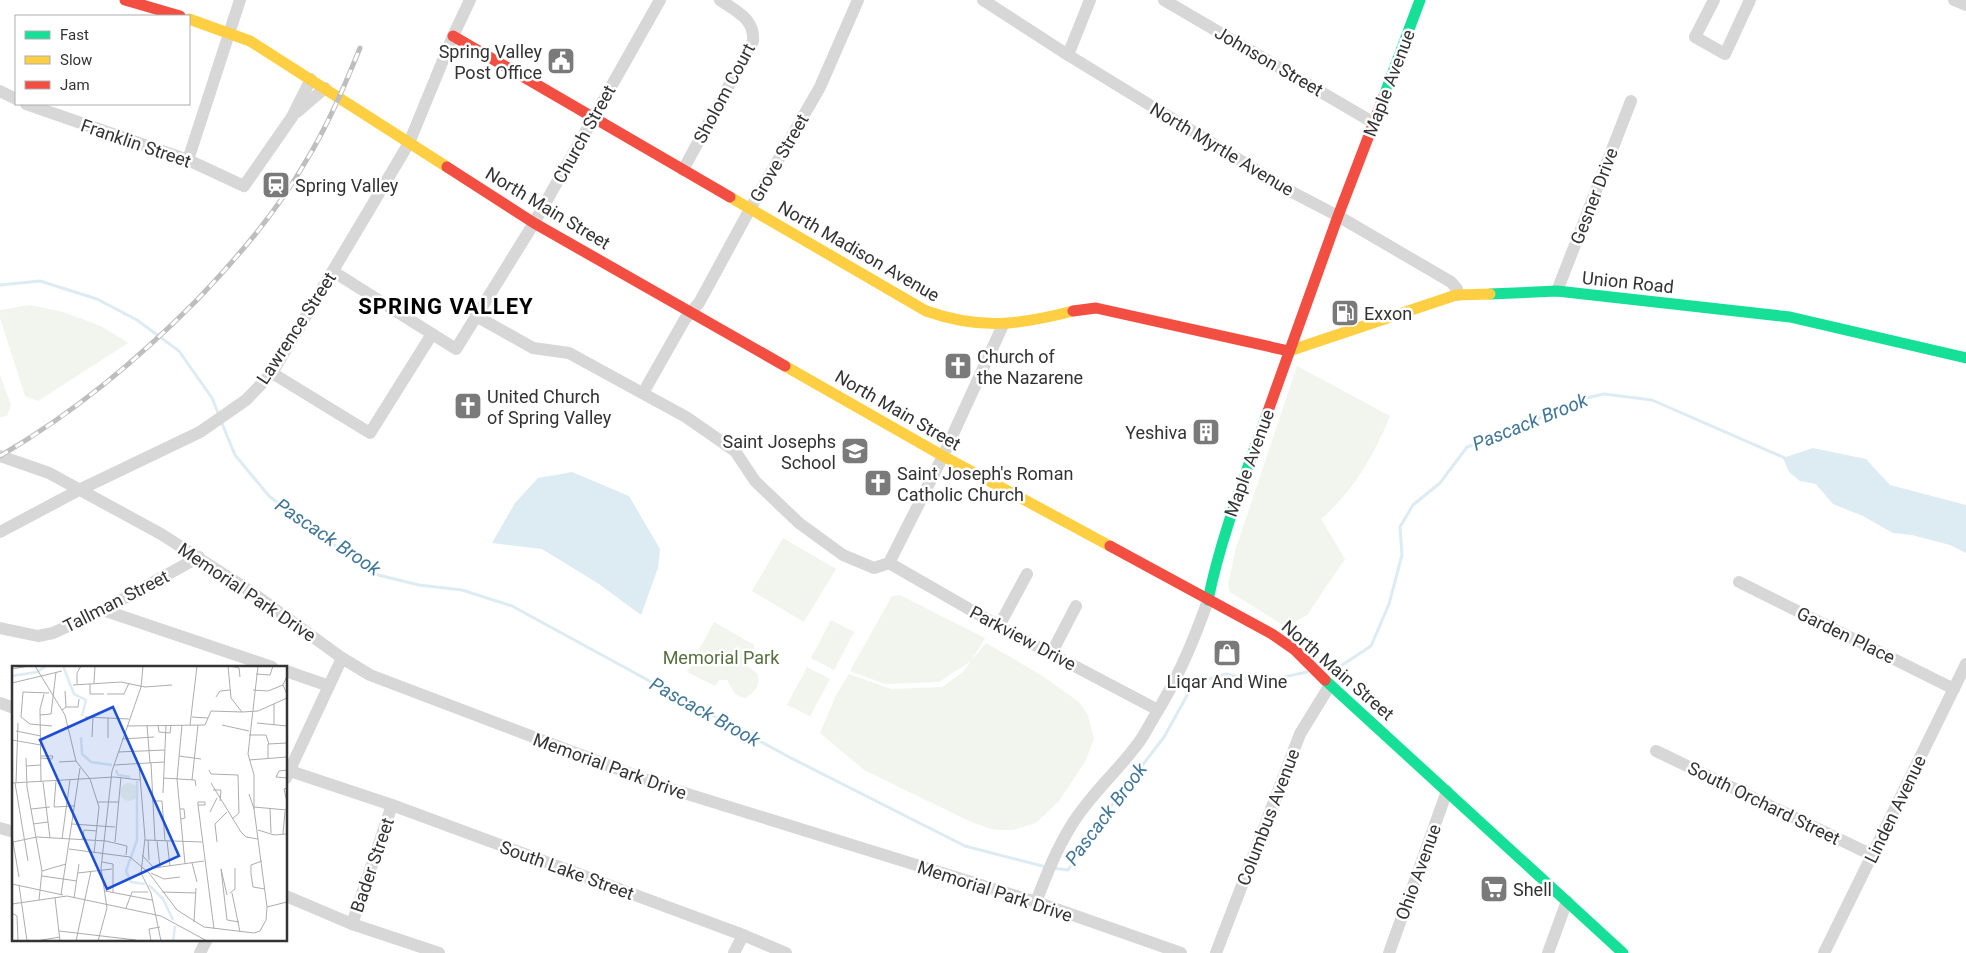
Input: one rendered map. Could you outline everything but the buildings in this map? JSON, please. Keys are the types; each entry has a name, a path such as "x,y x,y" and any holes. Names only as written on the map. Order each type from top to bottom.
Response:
{"street":[{"path":"125,0 177,15"},
{"path":"188,160 240,0"},
{"name":"Lawrence Street","path":"0,532 79,490 200,432 246,400 272,373 334,272 409,143 453,36 470,0"},
{"name":"Church Street","path":"432,334 456,349 534,223 660,0"},
{"name":"Sholom Court","path":"682,170 753,41 754,32 751,24 744,16 720,0"},
{"name":"Grove Street","path":"643,393 684,319 699,303 820,87 858,0"},
{"name":"North Myrtle Avenue","path":"983,0 1068,55 1292,192 1338,216 1451,282 1458,295"},
{"path":"1068,55 1090,0"},
{"name":"Johnson Street","path":"1164,0 1374,123"},
{"name":"Maple Avenue","path":"1036,902 1055,856 1071,826 1092,797 1136,746 1180,672 1208,600 1226,526 1338,216 1420,0"},
{"path":"1714,0 1695,37 1725,54 1750,0"},
{"path":"1954,0 1966,5"},
{"name":"North Main Street","path":"190,19 250,41 534,223 943,456 1272,634 1295,650 1326,681 1623,953"},
{"name":"North Madison Avenue","path":"453,36 926,311 952,320 976,325 1003,326 1082,308 1096,308 1289,351"},
{"path":"292,117 311,79"},
{"path":"292,117 325,88"},
{"path":"0,91 15,98"},
{"name":"Gesner Drive","path":"1557,292 1632,101"},
{"name":"Franklin Street","path":"29,105 188,160 244,186 292,117"},
{"path":"272,373 370,434 432,334 334,272"},
{"name":"Union Road","path":"1289,351 1458,295 1557,292 1790,317 1966,358"},
{"path":"476,316 533,348 569,353 686,417 735,451 755,482 799,523 843,555 874,568 889,563 943,456 1003,326"},
{"name":"Memorial Park Drive","path":"0,456 49,474 121,511 199,557 253,593 342,658 370,675 668,788 1036,902 1181,953"},
{"name":"Tallman Street","path":"0,628 38,636 53,633 103,610 199,557"},
{"name":"Parkview Drive","path":"889,563 1051,654 1158,710"},
{"path":"1000,626 1027,574"},
{"name":"Garden Place","path":"1739,582 1954,689"},
{"path":"1051,654 1076,606"},
{"path":"103,610 269,666"},
{"path":"288,775 342,658"},
{"name":"Linden Avenue","path":"1824,953 1966,664"},
{"path":"288,672 330,686"},
{"name":"Columbus Avenue","path":"1216,953 1300,734 1326,681"},
{"path":"0,703 12,707"},
{"name":"South Orchard Street","path":"1656,751 1872,855"},
{"name":"South Lake Street","path":"288,775 392,806 743,935 786,953"},
{"name":"Ohio Avenue","path":"1389,953 1447,792"},
{"name":"Bader Street","path":"352,924 392,806"},
{"path":"288,897 352,924 439,953"},
{"path":"1548,953 1567,901"},
{"path":"734,953 743,935"},
{"path":"200,953 206,940"}],"green space":[{"path":"30,305 63,312 101,326 128,343 38,401 25,396 0,318 0,310"},
{"path":"1297,366 1390,416 1370,458 1361,472 1343,497 1321,519 1345,559 1307,615 1286,627 1230,592 1228,584 1236,548"},
{"path":"0,375 11,405 7,416 0,417"},
{"path":"783,538 836,569 804,622 752,591"},
{"path":"900,595 985,638 972,660 986,643 1041,675 1079,702 1088,715 1094,739 1085,762 1059,801 1036,823 1013,830 1002,830 991,829 969,821 864,770 820,733 837,693 849,674 891,689 942,687 963,672 971,661 939,682 885,684 850,671 892,596"},
{"path":"831,620 854,632 834,670 811,658"},
{"name":"Memorial Park","path":"714,622 754,645 755,654 744,659 744,663 758,674 758,685 745,698 736,695 727,680 719,680 715,686 687,672"},
{"path":"807,667 830,679 810,716 787,705"}],"shaded area":[{"path":"1813,448 1866,459 1890,485 1966,505 1966,553 1950,545 1912,535 1893,533 1863,516 1833,504 1816,484 1800,481 1789,472 1783,458"},
{"path":"572,472 629,496 660,549 658,568 641,615 599,584 542,549 492,543 515,503 538,478"}],"waterway":[{"name":"Pascack Brook","path":"0,285 40,281 97,299 137,320 179,351 212,398 219,415"},
{"name":"Pascack Brook","path":"1326,670 1336,669 1371,646 1389,604 1402,555 1400,527 1413,505 1440,483 1467,447 1511,433 1573,401 1604,394 1652,400 1785,458"},
{"name":"Pascack Brook","path":"221,421 235,455 269,496 318,534 378,575 419,585 462,590 512,606 789,757 965,846 1046,867"},
{"name":"Pascack Brook","path":"1052,868 1068,870 1112,805 1164,737 1194,683 1226,674 1261,682 1307,672"}],"railway":[{"path":"0,456 54,422 103,385 150,345 196,301 226,268 269,217 306,161 329,120 360,48"}],"traffic: fast":[{"path":"1384,96 1420,0"},
{"path":"1490,294 1557,291 1790,317 1966,358"},
{"path":"1208,600 1227,529 1267,414"},
{"path":"1325,680 1623,953"}],"traffic: slow":[{"path":"190,19 250,41 447,167"},
{"path":"730,197 926,311 964,321 982,323 1035,320 1073,311"},
{"path":"1289,351 1456,295 1490,294"},
{"path":"785,366 943,456 1110,546"}],"traffic: jam":[{"path":"125,0 177,15"},
{"path":"453,36 730,197"},
{"path":"1267,414 1338,216 1384,96"},
{"path":"447,167 534,223 785,366"},
{"path":"1073,311 1096,308 1289,351"},
{"path":"1110,546 1272,634 1295,650 1325,680"}],"place":[{"name":"Spring Valley Post Office","path":"561,61"},
{"name":"Spring Valley","path":"276,185"},
{"name":"Exxon","path":"1345,313"},
{"name":"Church of the Nazarene","path":"958,366"},
{"name":"United Church of Spring Valley","path":"468,406"},
{"name":"Yeshiva","path":"1206,432"},
{"name":"Saint Josephs School","path":"855,451"},
{"name":"Saint Joseph's Roman Catholic Church","path":"878,483"},
{"name":"Liqar And Wine","path":"1227,653"},
{"name":"Shell","path":"1494,889"}],"district":[{"name":"SPRING VALLEY","path":"446,306"}]}
